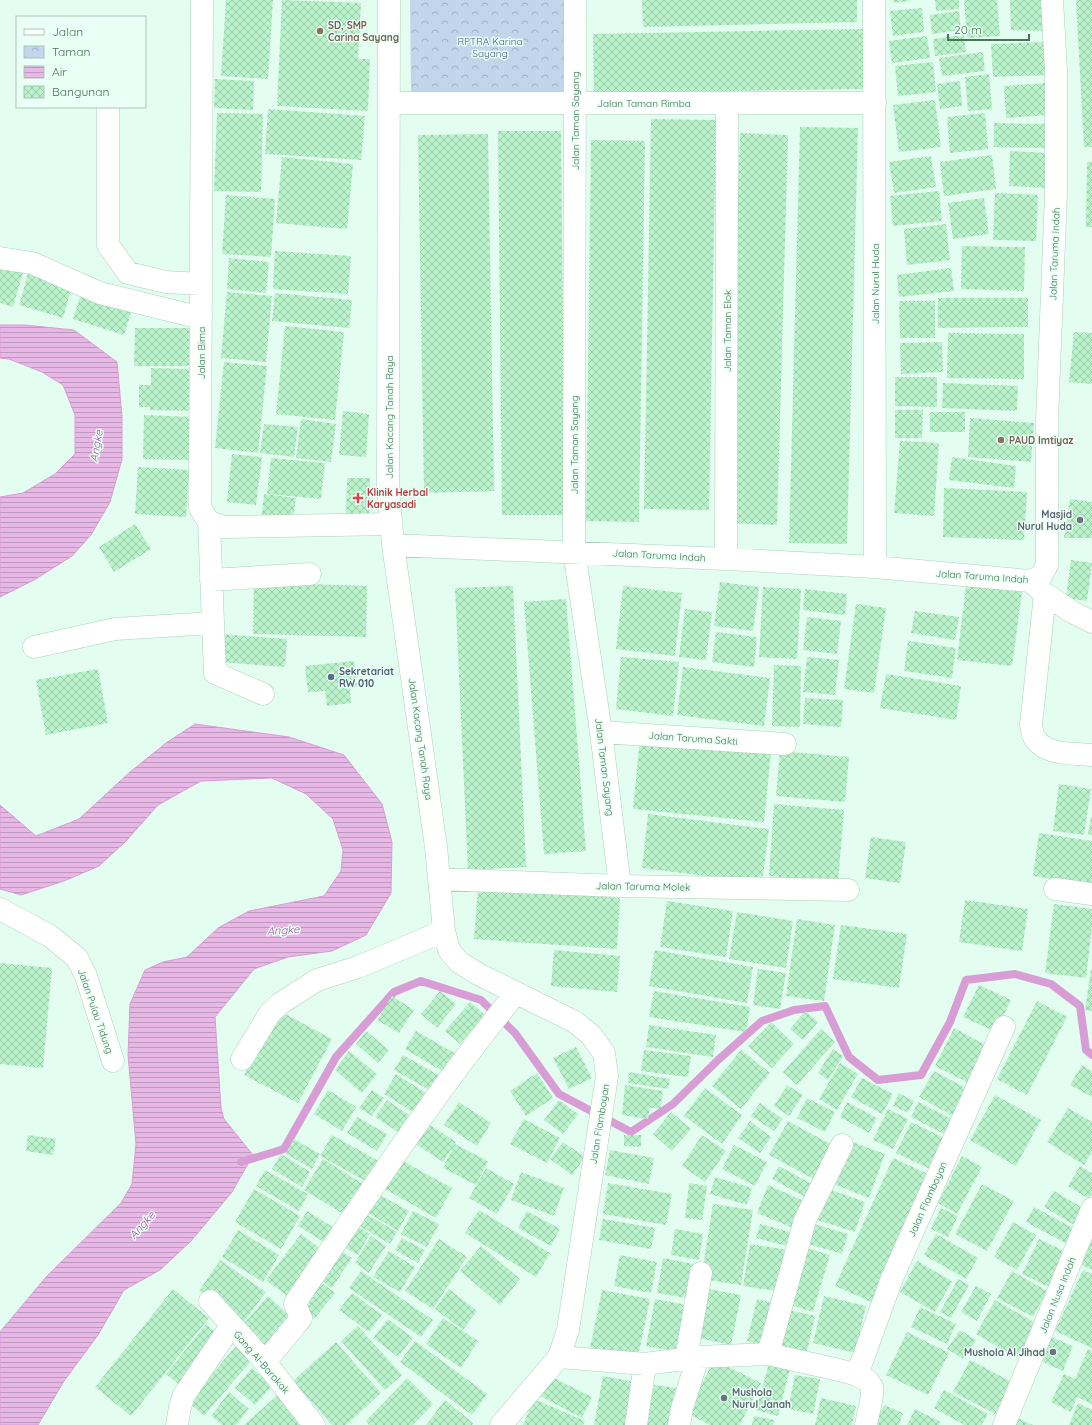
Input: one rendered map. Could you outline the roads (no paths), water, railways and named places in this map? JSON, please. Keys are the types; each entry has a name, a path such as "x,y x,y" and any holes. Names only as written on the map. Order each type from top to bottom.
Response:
{"street":[{"name":"Jalan Bima","path":"202,0 200,508 209,522"},
{"name":"Jalan Kacang Tanah Raya","path":"389,0 390,103 388,486 392,535 439,878"},
{"name":"Jalan Taman Sayang","path":"575,0 574,551 620,886"},
{"name":"Jalan Nurul Huda","path":"874,0 874,567"},
{"name":"Jalan Taruma Indah","path":"392,535 574,551 874,567 1037,587 1047,565 1047,420 1056,194 1056,70 1052,0"},
{"name":"Jalan Taman Rimba","path":"390,103 875,103"},
{"name":"Jalan Taman Elok","path":"726,559 727,103"},
{"path":"108,108 108,245 128,273 166,282 201,284"},
{"path":"0,258 38,265 100,292 201,318"},
{"path":"263,694 215,673 209,522 224,527 392,535"},
{"path":"211,580 310,574"},
{"path":"1037,587 1072,612 1092,622"},
{"path":"1037,587 1031,725 1034,738 1046,748 1059,752 1092,755"},
{"path":"34,647 115,629 213,623"},
{"name":"Jalan Taruma Sakti","path":"600,732 785,744"},
{"name":"Jalan Taruma Molek","path":"439,878 620,886 848,890"},
{"name":"Jalan Flamboyan","path":"439,878 444,931 449,950 459,962 516,993 575,1022 590,1035 604,1053 607,1076 568,1330 559,1357 500,1425"},
{"path":"1055,889 1092,894"},
{"name":"Jalan Pulau Tidung","path":"0,909 50,936 77,958 86,976 113,1061"},
{"path":"242,1059 270,1013 281,1003 317,980 358,967 444,931"},
{"path":"265,1362 301,1318 295,1304 297,1300 427,1109 496,1017 516,993"},
{"name":"Jalan Flamboyan","path":"857,1375 892,1278 1004,1027"},
{"path":"768,1354 805,1220 842,1145"},
{"name":"Jalan Nusa Indah","path":"1004,1425 1092,1210"},
{"path":"679,1425 692,1358 701,1273"},
{"name":"Gang Al-Barokak","path":"210,1300 230,1326 265,1362 314,1425"},
{"path":"177,1425 180,1407 184,1396 230,1326"},
{"path":"559,1357 646,1364 692,1358 768,1354 857,1375 868,1381 872,1387 872,1396 866,1425"},
{"path":"636,1425 646,1364"}],"water":[{"name":"Angke","path":"0,325 25,325 74,330 117,362 122,416 122,459 110,502 91,535 72,556 34,580 0,597 0,497 23,493 55,474 75,454 75,415 63,385 42,372 9,359 0,358"},
{"name":"Angke","path":"195,724 289,737 344,755 382,804 392,842 391,893 366,935 332,951 288,957 254,969 215,1017 221,1108 224,1119 253,1155 232,1192 191,1241 160,1270 124,1290 98,1335 64,1381 38,1425 0,1425 0,1332 46,1277 121,1203 132,1184 136,1144 128,1055 130,1004 145,970 163,962 187,957 218,928 249,911 324,896 341,871 343,850 333,819 306,794 272,778 201,781 158,805 126,841 99,866 64,881 21,895 0,889 0,805 36,836 79,819 130,772 166,743"}],"waterway":[{"path":"241,1162 284,1149 336,1057 394,992 421,981 481,1000 515,1033 559,1094 631,1132 673,1104 718,1060 762,1021 794,1010 825,1006 849,1057 878,1080 921,1075 950,1022 966,980 1015,974 1051,984 1080,1006 1086,1050 1092,1055"}],"place":[{"name":"SD, SMP Carina Sayang","path":"320,31"},
{"name":"PAUD Imtiyaz","path":"1001,440"},
{"name":"Klinik Herbal Karyasadi","path":"358,498"},
{"name":"Masjid Nurul Huda","path":"1080,520"},
{"name":"Sekretariat RW 010","path":"331,677"},
{"name":"Mushola Al Jihad","path":"1053,1352"},
{"name":"Mushola Nurul Janah","path":"724,1398"}],"park label":[{"name":"RPTRA Karina Sayang","path":"490,46"}]}
